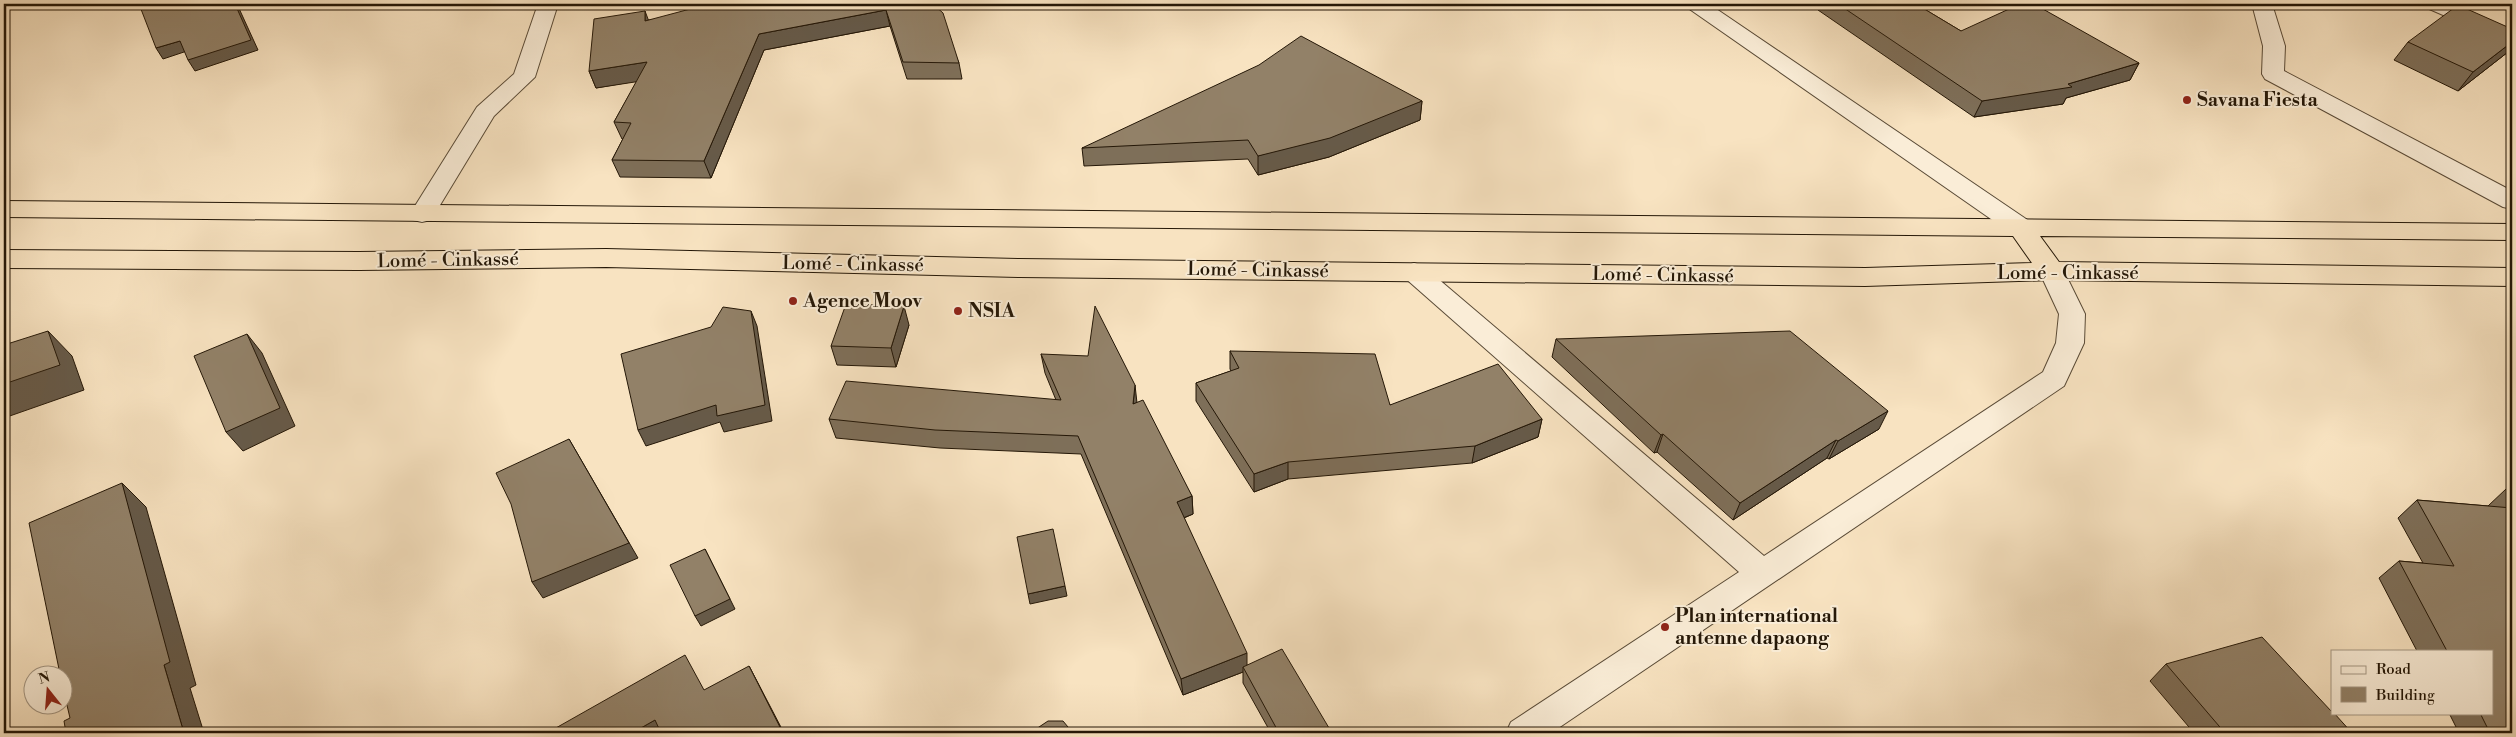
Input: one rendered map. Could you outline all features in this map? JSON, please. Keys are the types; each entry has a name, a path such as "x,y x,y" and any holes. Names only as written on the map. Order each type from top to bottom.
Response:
{"highway":[{"path":"4,209 2512,232"},
{"path":"606,258 622,215"},
{"path":"2020,227 2052,271"},
{"name":"Lomé - Cinkassé","path":"4,259 359,261 606,258 1020,268 1865,277 2052,271 2512,277"}],"street":[{"path":"422,214 485,112 524,77 548,4"},
{"path":"1695,4 2020,227"},
{"path":"2262,4 2274,46 2273,74 2512,201"},
{"path":"2434,4 2512,39"},
{"path":"1523,733 2054,379 2070,342 2072,314 2052,271"},
{"path":"1414,272 1762,574"}],"building":[{"path":"139,4 235,4 251,40 188,60 180,41 156,48"},
{"path":"709,4 933,4 943,13 959,63 903,62 886,10 759,34 704,161 612,160 631,123 614,122 647,62 589,71 594,19 645,11 645,21"},
{"path":"1838,4 1916,4 1961,31 2020,4 2034,4 2139,63 2068,84 2072,87 1982,101"},
{"path":"2458,5 2512,29 2512,42 2473,72 2408,42"},
{"path":"1301,36 1422,101 1330,138 1258,156 1248,140 1082,148 1259,65"},
{"path":"846,304 904,306 891,348 831,346"},
{"path":"1095,306 1135,385 1133,404 1143,400 1192,496 1177,502 1247,653 1181,679 1078,436 935,430 829,419 846,381 1061,400 1041,354 1088,356"},
{"path":"723,307 751,311 765,405 717,416 716,405 638,430 621,354 711,327"},
{"path":"48,331 60,365 4,384 4,345"},
{"path":"1790,331 1888,411 1838,441 1836,440 1740,503 1663,434 1661,435 1556,339"},
{"path":"247,334 280,408 226,432 194,356"},
{"path":"1230,351 1375,354 1390,405 1498,364 1542,419 1475,446 1288,462 1254,474 1196,383 1239,368"},
{"path":"569,439 629,543 532,582 511,504 496,473"},
{"path":"122,483 170,662 164,665 184,733 66,733 64,721 70,718 69,714 72,714 72,664 58,664 29,523"},
{"path":"2506,489 2512,489 2512,498"},
{"path":"2417,500 2512,508 2512,733 2490,733 2480,714 2494,714 2494,650 2446,650 2399,561 2454,566"},
{"path":"1053,529 1065,586 1028,594 1017,537"},
{"path":"705,549 730,599 695,616 670,565"},
{"path":"2262,637 2331,711 2331,714 2335,714 2352,733 2225,733 2166,664"},
{"path":"1282,649 1332,733 1279,733 1243,667"},
{"path":"685,655 704,690 749,666 783,733 661,733 655,720 632,733 547,733"},
{"path":"1048,721 1063,721 1073,733 1030,733"}],"place":[{"name":"Savana Fiesta","path":"2187,100"},
{"name":"Agence Moov","path":"793,301"},
{"name":"NSIA","path":"958,311"},
{"name":"Plan international antenne dapaong","path":"1665,627"}]}
